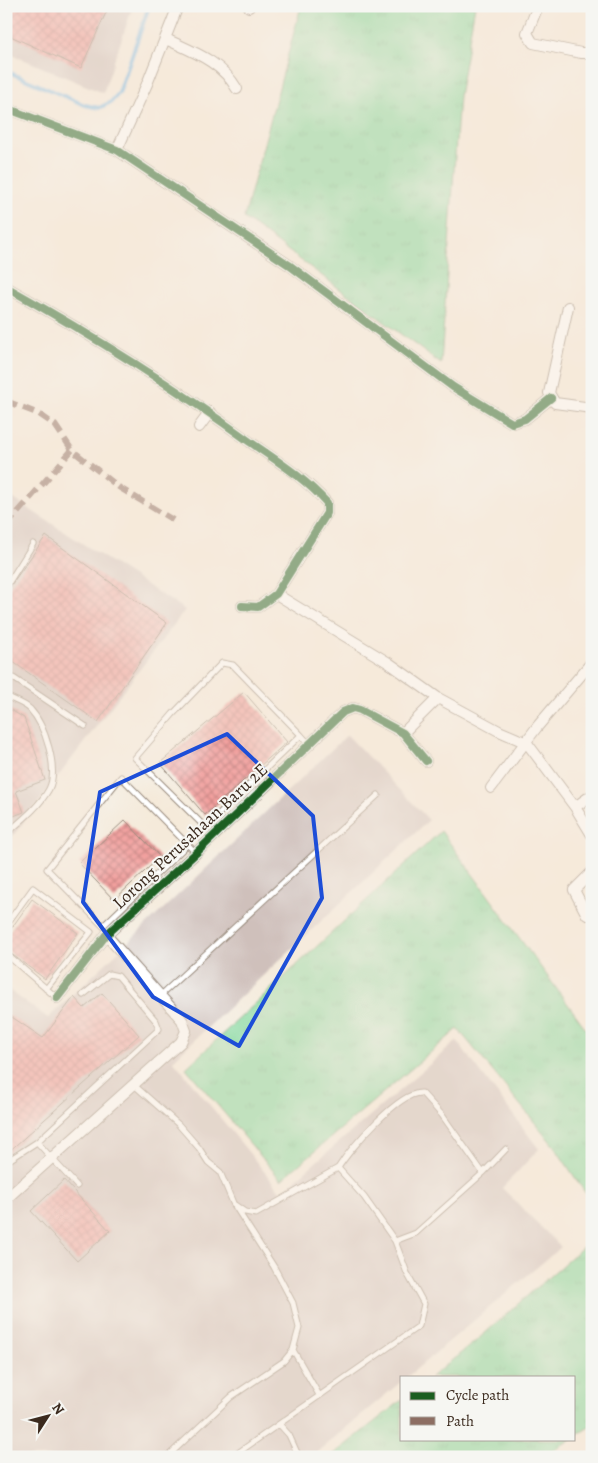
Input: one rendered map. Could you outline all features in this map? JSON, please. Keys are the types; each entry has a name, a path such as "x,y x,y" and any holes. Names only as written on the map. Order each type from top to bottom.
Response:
{"street":[{"path":"117,150 166,39 178,6"},
{"path":"538,6 527,33 533,43 581,53 592,53"},
{"path":"166,39 216,63 237,89"},
{"path":"6,108 117,150 289,265 453,386 512,423 525,419 551,398"},
{"path":"6,287 65,320 210,412 274,459 327,503 327,513 276,594 258,606 242,606"},
{"path":"568,307 549,393 555,403 592,408"},
{"path":"199,427 210,412"},
{"path":"276,594 389,664 438,698 499,731 527,743 575,807 592,835"},
{"path":"490,788 527,743 537,727 592,662"},
{"path":"426,761 403,733 438,698"},
{"name":"Lorong Perusahaan Baru 2E","path":"57,998 106,935 196,853 343,712 353,708 403,733"},
{"path":"575,807 592,795"},
{"path":"587,914 574,890 592,872"},
{"path":"6,1199 181,1042 186,1031 182,1020 106,935"}],"lane":[{"path":"6,587 33,544"},
{"path":"301,736 204,827 135,758 173,714 222,663 227,662 233,665 309,744"},
{"path":"6,674 85,726"},
{"path":"6,696 29,708 42,727 50,746 51,766 50,788 32,811 6,834"},
{"path":"187,844 103,926 47,869 121,777 196,853"},
{"path":"161,995 378,795"},
{"path":"6,925 33,888 91,932 46,989"},
{"path":"6,954 57,998"},
{"path":"6,1162 37,1142 159,1029 156,1021 118,976 109,974 83,995"},
{"path":"134,1084 178,1124 208,1162 220,1172 233,1203 274,1267 293,1303 299,1328 293,1350 284,1361 231,1397 167,1457"},
{"path":"233,1203 245,1212 256,1214 338,1168 364,1134 398,1104 416,1092 422,1093 442,1115 483,1173"},
{"path":"37,1142 77,1186"},
{"path":"395,1241 416,1233 483,1173 506,1149"},
{"path":"232,1457 280,1425 319,1395 355,1373 419,1326 424,1304 407,1273 395,1241 364,1197 338,1168"},
{"path":"293,1350 319,1395"},
{"path":"280,1425 289,1435 299,1457"}],"highlighted area":[{"path":"227,734 313,816 322,898 239,1046 153,997 83,902 100,792"}],"shaded area":[{"path":"6,6 133,6 103,93 6,52"},
{"path":"6,494 185,610 6,845"},
{"path":"347,735 429,820 173,1060 281,1192 457,1041 539,1149 502,1188 561,1247 408,1376 400,1376 400,1383 311,1457 6,1457 6,988 48,1018"}],"green space":[{"path":"301,6 475,6 459,96 441,364 244,218"},
{"path":"441,831 592,1037 592,1203 554,1146 458,1029 281,1180 186,1068"},
{"path":"592,1239 592,1425 576,1436 576,1376 432,1376 477,1340"},
{"path":"400,1402 400,1440 570,1440 544,1457 330,1457"}],"building":[{"path":"6,6 109,6 81,68 6,34"},
{"path":"46,536 167,623 98,722 6,657 6,592"},
{"path":"244,692 287,742 205,815 160,763"},
{"path":"6,707 24,718 45,780 16,791 24,812 6,819"},
{"path":"125,820 160,857 114,900 79,863"},
{"path":"32,899 78,933 45,979 6,950 6,936"},
{"path":"102,993 139,1035 6,1154 6,1013 43,1038 74,997 84,1008"},
{"path":"64,1180 110,1231 77,1261 31,1211"}],"waterway":[{"path":"6,71 85,105 99,108 111,102 119,93 149,6"}],"marked path":[{"path":"6,401 39,414 55,425 72,450 120,488 173,520"},
{"path":"6,526 72,450"}],"cycle path":[{"path":"6,108 117,150 289,265 453,387 512,423 525,419 551,398"},
{"path":"6,287 69,323 191,400 290,470 327,503 327,513 276,594 258,607 242,606"},
{"path":"57,998 106,935 196,853 343,712 353,708 360,710 403,733 426,761"}]}
